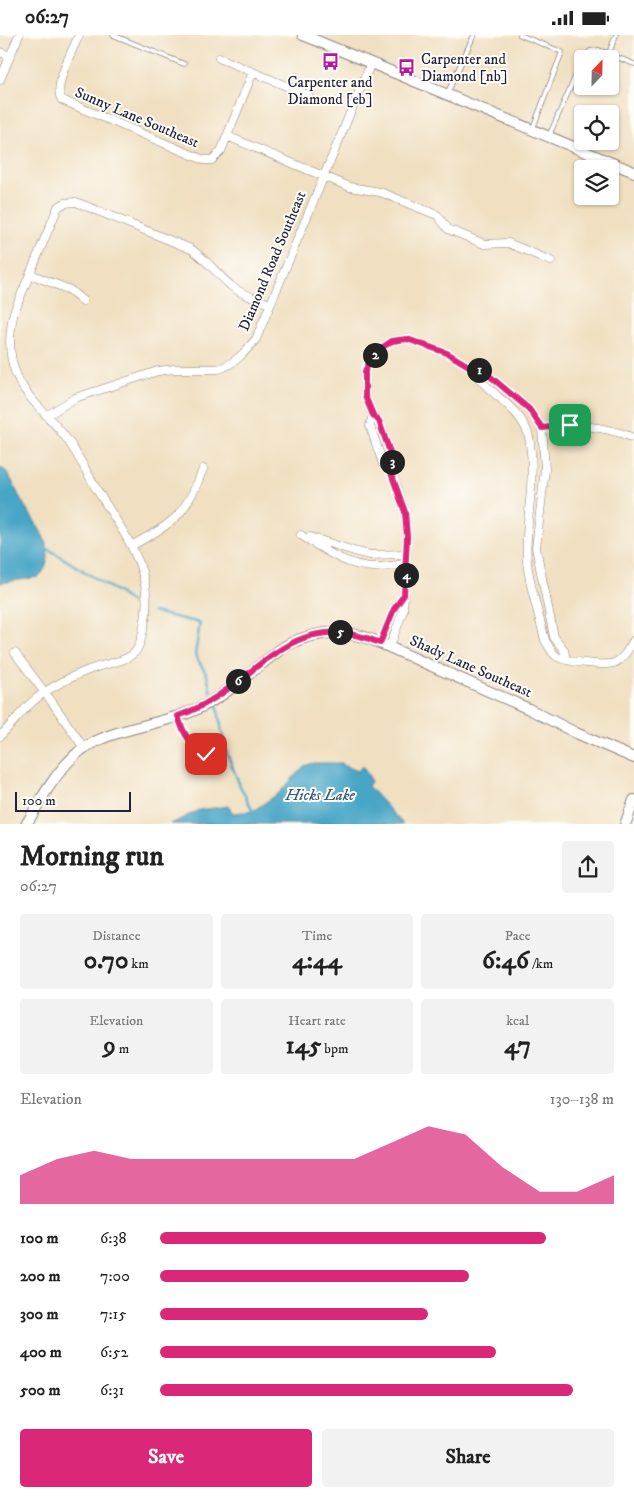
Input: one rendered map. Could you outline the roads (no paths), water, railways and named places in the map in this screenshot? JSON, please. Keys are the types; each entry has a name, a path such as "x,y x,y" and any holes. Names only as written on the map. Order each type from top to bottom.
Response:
{"street":[{"path":"0,80 19,35"},
{"name":"Sunny Lane Southeast","path":"79,35 59,85 59,95 62,100 204,160 212,160 217,157 228,136"},
{"path":"303,35 320,38 371,63 634,172"},
{"path":"0,52 10,56"},
{"path":"219,58 308,95"},
{"name":"Diamond Road Southeast","path":"48,415 75,398 158,371 218,369 237,360 256,339 322,176 371,63"},
{"path":"228,136 254,72"},
{"name":"Diamond Road Southeast","path":"228,136 350,187 380,192 437,215 448,229 484,244 508,243 551,261"},
{"path":"0,736 31,703 45,692 78,673 131,656 137,649 143,632 148,601 144,575 132,546 68,440 34,401 17,376 11,350 10,326 14,313 58,207 64,203 76,202 191,249 203,257 230,285 239,291 270,304"},
{"path":"30,274 70,290 82,301"},
{"path":"385,645 394,609 404,595 406,564 405,512 390,470 383,464 370,426 373,415 365,396 365,371 380,349 392,341 407,339 447,353 472,368 485,372 529,409 542,428 545,469 536,548 554,637 564,650 566,659"},
{"path":"472,368 479,380 514,409 529,435 532,460 532,490 527,539 527,562 545,640 557,656 592,663 613,663 624,656 634,640"},
{"path":"542,428 570,425 595,427 634,438"},
{"path":"132,546 170,523 177,516 197,486 202,469"},
{"path":"406,554 370,555 301,535 340,559 357,564 374,567 406,564"},
{"name":"Shady Lane Southeast","path":"27,824 63,768 84,748 112,735 178,716 204,705 278,651 298,640 324,633 338,632 363,636 529,709 576,733 634,758"},
{"path":"15,653 84,748"},
{"path":"625,824 633,807"}],"lane":[{"path":"113,35 184,64"},
{"path":"447,94 474,35"},
{"path":"520,35 562,52 533,129"},
{"path":"610,50 616,35"},
{"path":"619,57 634,64"},
{"path":"549,136 574,80"},
{"path":"534,598 545,595"},
{"path":"178,716 184,735 191,743 206,754 216,757"}],"water":[{"path":"0,467 7,472 44,539 48,558 45,568 39,577 0,583"},
{"name":"Hicks Lake","path":"313,763 342,763 358,771 362,766 371,782 368,786 403,824 171,824 199,810 228,806 233,813 253,811 279,793 304,766"}],"waterway":[{"path":"45,547 119,593 137,607"},
{"path":"153,612 200,623 195,655 207,675 211,693"},
{"path":"217,705 225,748 240,786 253,811 252,814"}],"place":[{"name":"Carpenter and Diamond [eb]","path":"330,61"},
{"name":"Carpenter and Diamond [nb]","path":"407,68"}]}
